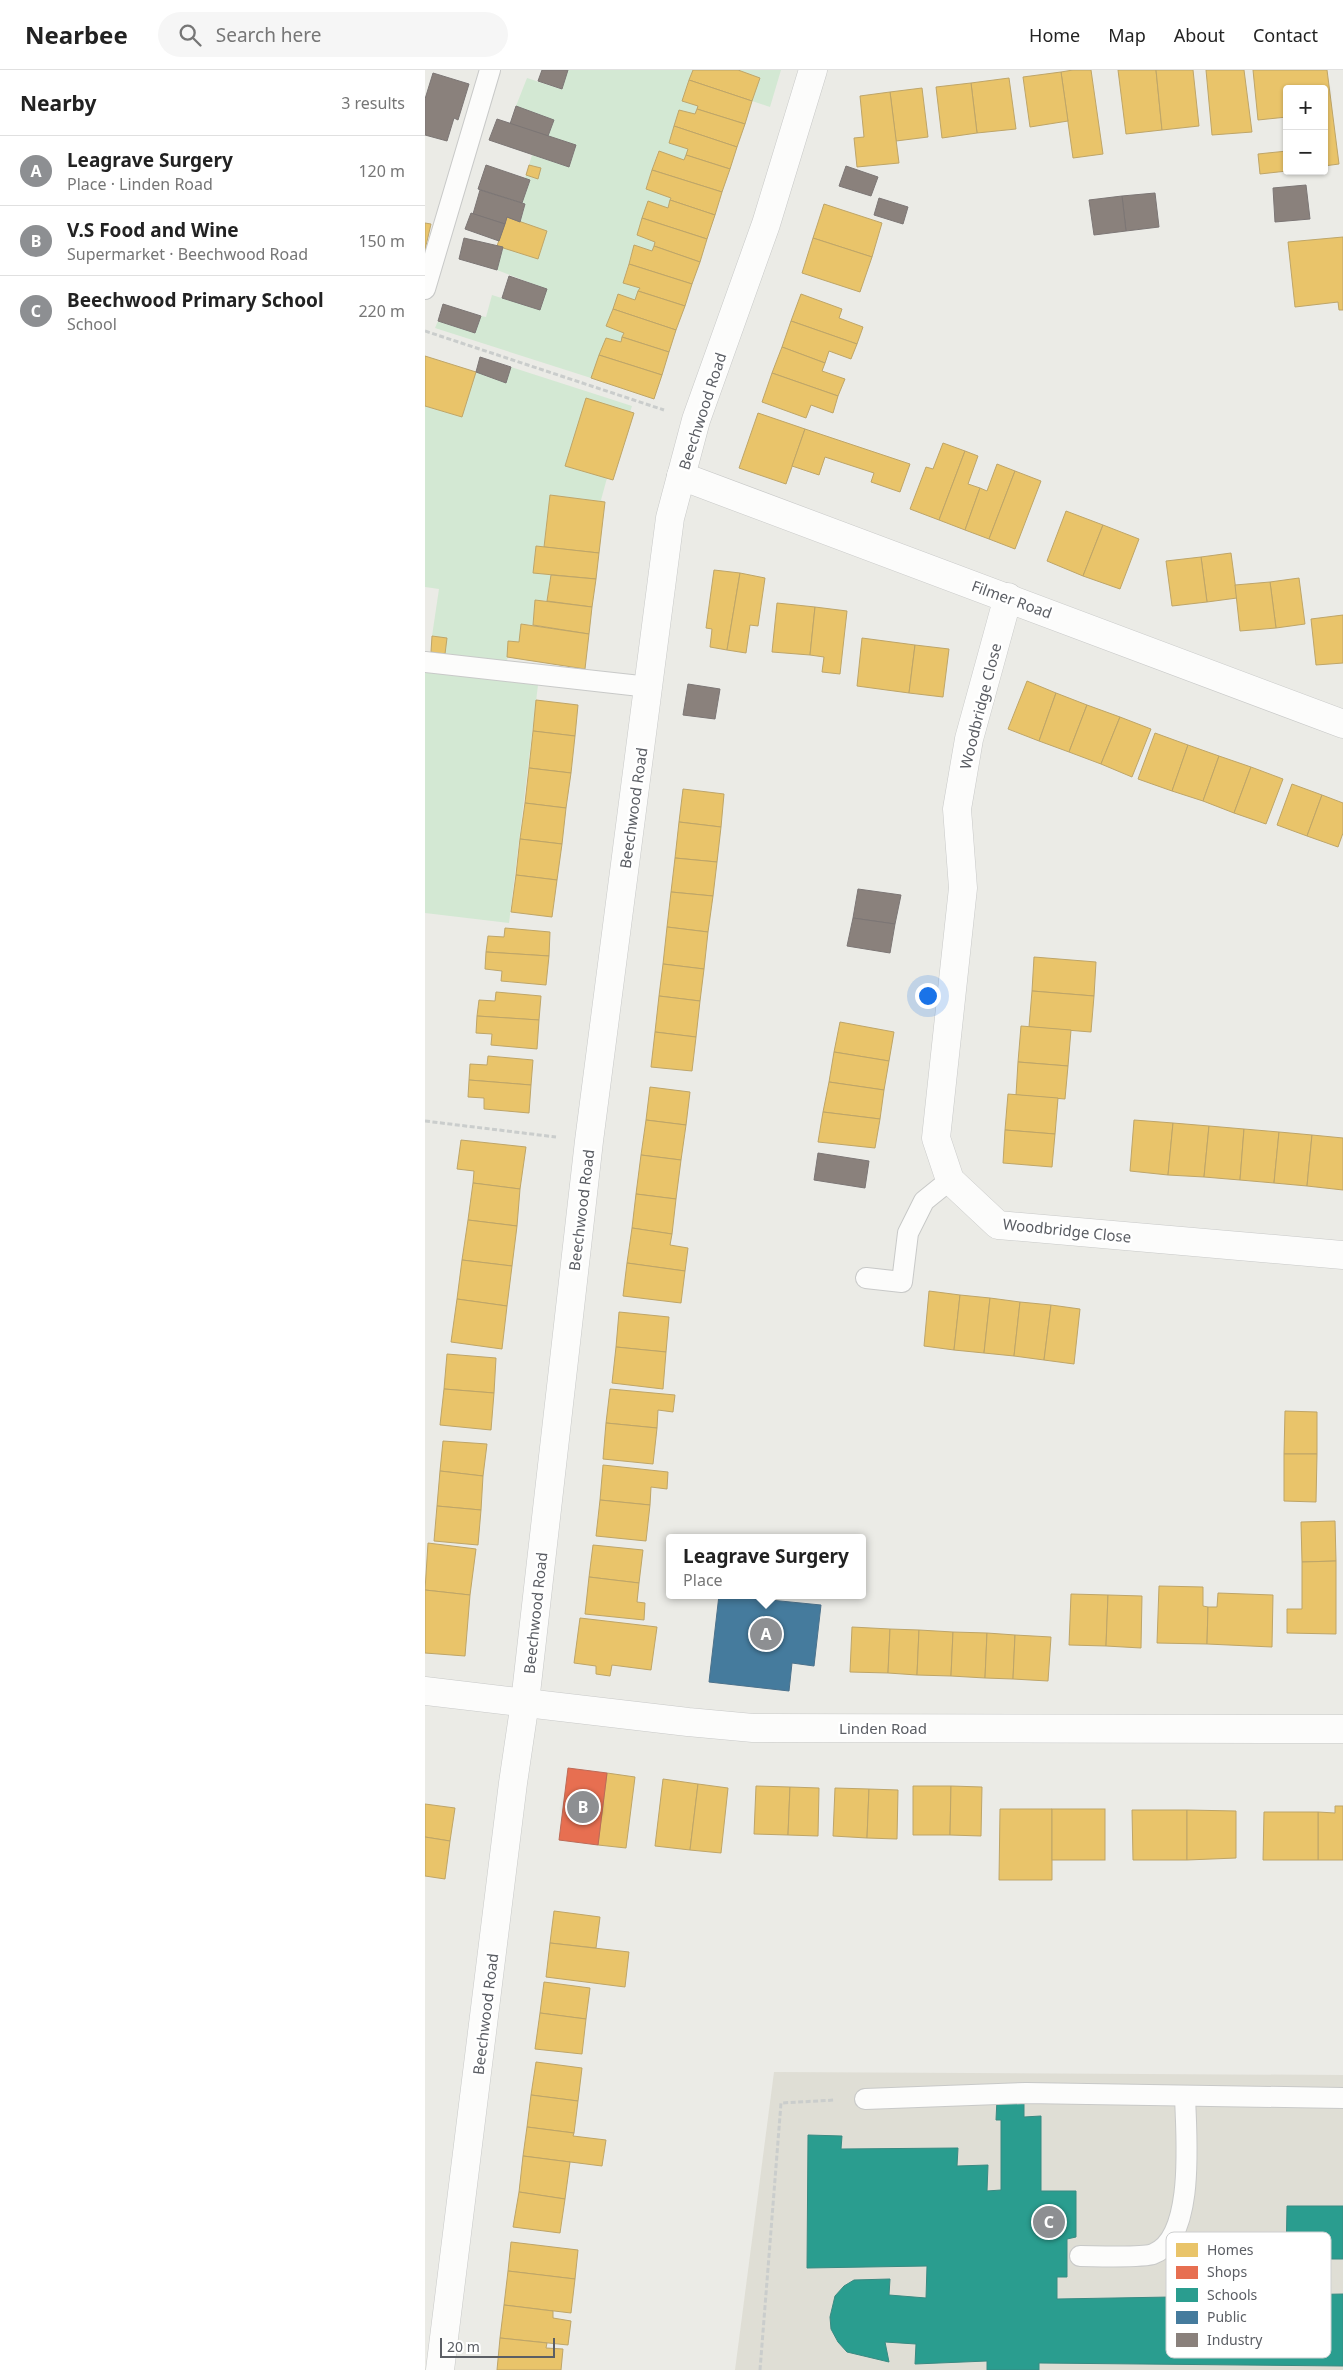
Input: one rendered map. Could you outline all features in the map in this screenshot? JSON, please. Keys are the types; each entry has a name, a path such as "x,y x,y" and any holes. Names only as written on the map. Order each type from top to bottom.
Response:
{"street":[{"name":"Beechwood Road","path":"439,2370 513,1783 525,1702 589,1141 670,518 696,420 766,224 813,70"},
{"name":"Filmer Road","path":"681,476 1343,724"},
{"name":"Woodbridge Close","path":"1008,597 969,739 957,810 963,888 936,1138 949,1180 998,1224 1343,1256"},
{"name":"Linden Road","path":"425,1690 753,1728 1343,1729"}],"lane":[{"path":"425,289 490,70"},
{"path":"425,662 649,687"},
{"path":"866,1278 903,1282 908,1233 923,1201 949,1180"},
{"path":"865,2099 1026,2093 1343,2098"},
{"path":"1174,2232 1184,2198 1186,2162 1185,2096"},
{"path":"1080,2256 1152,2255 1166,2245"}],"path":[{"path":"425,331 696,420"},
{"path":"425,1121 589,1141"},
{"path":"760,2370 781,2103 865,2099"}],"shaded area":[{"path":"774,2072 1343,2075 1343,2370 735,2370"}],"green space":[{"path":"568,70 693,70 682,101 698,106 695,114 679,110 669,143 688,149 684,160 658,151 646,188 671,198 668,208 648,202 637,235 655,242 652,251 634,245 623,282 640,288 635,300 618,294 607,326 624,333 621,342 606,338 591,378 435,328 438,321 475,333 481,316 486,317 492,295 540,310 546,289 497,270 503,247 538,259 547,231 520,222 525,205 522,203 530,180 525,178 526,175 538,179 541,168 529,165 532,155 569,167 576,146 548,136 554,120 516,106 527,78 561,89"},
{"path":"738,70 781,70 770,107 752,101 760,78"},
{"path":"511,367 632,406 630,412 565,466 607,478 601,500 605,502 550,495 544,547 536,546 533,572 551,575 547,601 535,600 533,625 521,624 519,642 509,641 507,662 445,654 447,638 432,636 439,589 425,587 425,406 462,417 476,372 506,383"},
{"path":"425,671 538,685 509,923 425,913"}],"building: Homes":[{"path":"693,70 738,70 760,78 752,101 689,80"},
{"path":"1091,70 1103,154 1073,158 1061,72"},
{"path":"1118,70 1156,70 1162,130 1126,134"},
{"path":"1156,70 1193,70 1199,126 1162,130"},
{"path":"1206,70 1244,70 1252,132 1212,135"},
{"path":"1253,70 1327,70 1339,164 1328,165 1328,85 1283,85 1283,117 1258,120"},
{"path":"1061,72 1068,121 1030,127 1023,77"},
{"path":"1009,78 1016,129 977,133 971,83"},
{"path":"689,80 752,101 745,124 697,109 698,106 682,101"},
{"path":"971,83 977,133 942,138 936,87"},
{"path":"922,88 928,137 896,141 890,92"},
{"path":"890,92 899,163 857,167 854,138 864,137 860,96"},
{"path":"697,109 745,124 737,147 674,126 679,110 695,114"},
{"path":"674,126 737,147 730,169 686,155 688,149 669,143"},
{"path":"659,151 684,160 686,155 730,169 722,192 652,170"},
{"path":"1283,151 1283,171 1260,174 1258,154"},
{"path":"529,165 541,168 538,179 526,175"},
{"path":"652,170 722,192 715,215 670,200 671,198 646,189"},
{"path":"670,200 715,215 707,239 642,218 648,201 668,208"},
{"path":"824,204 882,223 872,257 813,238"},
{"path":"507,217 547,231 538,259 497,246"},
{"path":"642,218 707,239 700,262 654,246 655,242 637,235"},
{"path":"425,223 431,224 425,250"},
{"path":"1343,237 1343,310 1339,310 1338,302 1295,307 1288,242"},
{"path":"813,238 872,257 860,292 802,273"},
{"path":"634,245 652,251 654,246 700,262 692,284 629,264"},
{"path":"629,264 692,284 685,306 638,291 640,288 623,283"},
{"path":"638,291 685,306 676,330 613,309 618,294 635,300"},
{"path":"801,294 842,309 839,318 863,327 857,344 791,321"},
{"path":"613,309 676,330 669,352 622,337 624,333 606,326"},
{"path":"791,321 857,344 851,359 829,351 825,363 782,347"},
{"path":"622,337 669,352 662,375 599,355 606,338 621,342"},
{"path":"782,347 825,363 822,371 845,379 838,396 772,373"},
{"path":"599,355 662,375 654,399 591,378"},
{"path":"425,356 476,372 462,417 425,406"},
{"path":"772,373 838,396 833,413 811,405 806,418 762,402"},
{"path":"586,398 634,413 613,480 565,466"},
{"path":"758,413 805,429 786,484 739,468"},
{"path":"805,429 910,464 900,492 871,482 874,473 825,457 819,475 792,466"},
{"path":"943,443 965,451 939,520 910,509 926,467 933,469"},
{"path":"965,451 978,456 968,484 980,488 965,530 939,520"},
{"path":"997,464 1015,471 989,539 965,530 980,488 987,491"},
{"path":"1015,471 1041,481 1015,549 989,539"},
{"path":"550,495 605,502 599,553 544,547"},
{"path":"1066,511 1103,525 1083,576 1047,561"},
{"path":"1103,525 1139,539 1120,589 1083,576"},
{"path":"536,546 599,553 596,579 533,573"},
{"path":"1231,553 1237,598 1207,602 1201,557"},
{"path":"1201,557 1207,602 1172,606 1166,561"},
{"path":"714,570 740,573 727,650 710,647 712,629 706,628"},
{"path":"740,573 765,578 758,626 750,625 746,653 727,650"},
{"path":"551,575 596,579 592,607 547,601"},
{"path":"1299,578 1305,624 1276,628 1270,582"},
{"path":"1270,582 1276,628 1240,631 1235,585"},
{"path":"535,600 592,607 589,634 533,625"},
{"path":"777,603 815,607 810,655 772,652"},
{"path":"815,607 847,611 840,674 822,672 824,657 810,655"},
{"path":"1343,615 1343,663 1316,665 1311,619"},
{"path":"521,624 589,634 585,669 507,657 508,641 519,642"},
{"path":"432,636 447,638 445,654 431,652"},
{"path":"862,638 915,645 909,693 857,686"},
{"path":"915,645 949,649 943,697 909,693"},
{"path":"1027,681 1056,693 1039,741 1008,729"},
{"path":"1056,693 1087,705 1069,752 1039,741"},
{"path":"536,700 578,705 575,736 533,731"},
{"path":"1087,705 1120,717 1101,764 1069,752"},
{"path":"1120,717 1151,729 1132,777 1101,764"},
{"path":"533,731 575,736 571,773 529,768"},
{"path":"1155,733 1188,745 1172,791 1138,779"},
{"path":"1188,745 1219,756 1203,801 1172,791"},
{"path":"1219,756 1251,767 1234,813 1203,801"},
{"path":"1251,767 1283,779 1266,824 1234,813"},
{"path":"529,768 571,773 566,808 525,803"},
{"path":"1292,784 1322,795 1307,836 1277,825"},
{"path":"683,789 724,794 721,827 679,822"},
{"path":"1322,795 1343,803 1343,833 1338,847 1307,836"},
{"path":"525,803 566,808 562,844 520,839"},
{"path":"679,822 721,827 717,862 675,858"},
{"path":"520,839 562,844 557,880 516,875"},
{"path":"675,858 717,862 713,896 671,892"},
{"path":"516,875 557,880 552,917 511,912"},
{"path":"671,892 713,896 708,932 667,927"},
{"path":"667,927 708,932 704,969 663,964"},
{"path":"505,928 550,932 549,956 486,952 488,936 504,937"},
{"path":"486,952 549,956 546,985 501,981 502,971 485,969"},
{"path":"1034,957 1096,962 1094,996 1032,991"},
{"path":"663,964 704,969 700,1001 659,996"},
{"path":"1032,991 1094,996 1091,1032 1029,1027"},
{"path":"496,992 541,996 539,1020 477,1016 479,1000 495,1001"},
{"path":"659,996 700,1001 696,1037 655,1032"},
{"path":"477,1016 539,1020 537,1049 491,1045 492,1034 476,1033"},
{"path":"840,1022 894,1032 889,1061 834,1052"},
{"path":"1021,1026 1071,1030 1068,1066 1018,1062"},
{"path":"655,1032 696,1037 692,1071 651,1067"},
{"path":"834,1052 889,1061 884,1090 829,1082"},
{"path":"488,1056 533,1060 531,1085 469,1080 470,1064 487,1065"},
{"path":"1018,1062 1068,1066 1065,1099 1016,1095"},
{"path":"469,1080 531,1085 529,1113 484,1109 484,1098 468,1097"},
{"path":"829,1082 884,1090 880,1119 823,1112"},
{"path":"650,1087 690,1092 686,1125 646,1120"},
{"path":"1008,1094 1058,1098 1055,1134 1005,1130"},
{"path":"823,1112 880,1119 875,1148 818,1142"},
{"path":"646,1120 686,1125 681,1160 641,1155"},
{"path":"1134,1120 1173,1123 1168,1175 1130,1171"},
{"path":"1173,1123 1209,1126 1204,1177 1168,1175"},
{"path":"1209,1126 1244,1129 1240,1180 1204,1177"},
{"path":"1244,1129 1279,1132 1274,1183 1240,1180"},
{"path":"1005,1130 1055,1134 1052,1167 1003,1163"},
{"path":"1279,1132 1312,1135 1307,1186 1274,1183"},
{"path":"1312,1135 1343,1138 1343,1190 1307,1186"},
{"path":"461,1140 526,1147 520,1189 473,1183 474,1171 457,1169"},
{"path":"641,1155 681,1160 676,1199 636,1194"},
{"path":"473,1183 520,1189 517,1226 468,1220"},
{"path":"636,1194 676,1199 672,1234 632,1228"},
{"path":"468,1220 517,1226 512,1266 462,1260"},
{"path":"632,1228 672,1234 670,1245 688,1248 685,1271 627,1263"},
{"path":"462,1260 512,1266 507,1306 457,1299"},
{"path":"627,1263 685,1271 681,1303 623,1296"},
{"path":"929,1291 960,1295 954,1350 924,1346"},
{"path":"960,1295 990,1298 984,1353 954,1350"},
{"path":"990,1298 1020,1302 1014,1356 984,1353"},
{"path":"457,1299 507,1306 502,1349 451,1342"},
{"path":"1020,1302 1051,1305 1044,1360 1014,1356"},
{"path":"1051,1305 1080,1309 1074,1364 1044,1360"},
{"path":"619,1312 669,1317 666,1352 616,1347"},
{"path":"616,1347 666,1352 663,1389 612,1383"},
{"path":"447,1354 496,1358 494,1393 444,1389"},
{"path":"444,1389 494,1393 491,1430 440,1425"},
{"path":"610,1389 675,1395 673,1412 658,1410 657,1428 606,1423"},
{"path":"1285,1411 1317,1412 1317,1454 1284,1454"},
{"path":"606,1423 657,1428 653,1464 603,1459"},
{"path":"443,1441 487,1444 483,1476 440,1471"},
{"path":"1284,1454 1317,1454 1316,1502 1284,1501"},
{"path":"603,1465 668,1472 667,1489 651,1487 650,1505 600,1500"},
{"path":"440,1471 483,1476 481,1510 437,1506"},
{"path":"600,1500 650,1505 646,1541 596,1536"},
{"path":"437,1506 481,1510 478,1545 434,1541"},
{"path":"1335,1521 1336,1561 1302,1562 1301,1522"},
{"path":"428,1543 476,1549 470,1595 425,1590"},
{"path":"593,1545 643,1550 639,1583 589,1577"},
{"path":"1336,1561 1336,1634 1287,1633 1287,1609 1302,1609 1302,1562"},
{"path":"589,1577 639,1583 637,1602 645,1603 644,1620 585,1614"},
{"path":"1159,1586 1203,1587 1203,1606 1208,1607 1207,1644 1157,1643"},
{"path":"425,1590 470,1595 465,1656 425,1653"},
{"path":"1218,1593 1273,1595 1272,1647 1207,1644 1208,1607 1217,1607"},
{"path":"1071,1594 1108,1595 1106,1646 1069,1645"},
{"path":"1108,1595 1142,1596 1141,1648 1106,1646"},
{"path":"580,1618 657,1627 651,1670 612,1665 610,1676 596,1674 596,1666 574,1663"},
{"path":"852,1627 890,1629 888,1673 850,1672"},
{"path":"890,1629 919,1630 917,1675 888,1673"},
{"path":"919,1630 953,1632 951,1676 917,1675"},
{"path":"953,1632 987,1633 985,1678 951,1676"},
{"path":"987,1633 1015,1635 1013,1679 985,1678"},
{"path":"1015,1635 1051,1637 1048,1681 1013,1679"},
{"path":"607,1773 635,1777 626,1848 598,1845"},
{"path":"663,1779 698,1784 690,1850 655,1846"},
{"path":"698,1784 728,1788 721,1853 690,1850"},
{"path":"756,1786 790,1787 788,1835 754,1834"},
{"path":"913,1786 951,1786 950,1835 913,1835"},
{"path":"951,1786 982,1787 981,1836 950,1835"},
{"path":"790,1787 819,1788 818,1836 788,1835"},
{"path":"835,1788 869,1789 867,1838 833,1836"},
{"path":"869,1789 898,1790 897,1839 867,1838"},
{"path":"425,1804 455,1808 450,1841 425,1837"},
{"path":"1335,1806 1343,1806 1343,1860 1318,1860 1318,1812 1335,1813"},
{"path":"1000,1809 1052,1809 1052,1880 999,1880"},
{"path":"1052,1809 1105,1809 1105,1860 1052,1860"},
{"path":"1132,1810 1187,1810 1187,1860 1133,1860"},
{"path":"1187,1810 1236,1811 1236,1858 1187,1860"},
{"path":"1264,1812 1318,1812 1318,1860 1263,1860"},
{"path":"425,1837 450,1841 445,1879 425,1876"},
{"path":"554,1911 600,1917 596,1948 550,1943"},
{"path":"550,1943 629,1952 625,1987 546,1977"},
{"path":"544,1982 590,1988 586,2019 540,2013"},
{"path":"540,2013 586,2019 582,2054 535,2049"},
{"path":"536,2062 582,2068 578,2101 531,2095"},
{"path":"531,2095 578,2101 574,2133 527,2127"},
{"path":"527,2127 574,2133 573,2136 606,2140 602,2166 523,2156"},
{"path":"523,2156 570,2162 565,2199 519,2192"},
{"path":"519,2192 565,2199 560,2233 513,2227"},
{"path":"511,2242 578,2250 575,2279 508,2271"},
{"path":"508,2271 575,2279 571,2313 504,2305"},
{"path":"504,2305 553,2311 553,2318 571,2321 568,2345 500,2338"},
{"path":"500,2338 547,2343 546,2348 563,2349 561,2370 497,2370"}],"building: Shops":[{"path":"568,1768 607,1773 598,1845 559,1840"}],"building: Schools":[{"path":"997,2099 1024,2100 1024,2117 1041,2116 1041,2191 1076,2191 1076,2237 1067,2239 1067,2277 1057,2277 1057,2299 1166,2297 1166,2358 1331,2358 1331,2294 1343,2294 1343,2366 1039,2363 1039,2370 987,2370 987,2361 915,2364 916,2344 885,2342 889,2362 847,2352 838,2342 831,2329 830,2317 835,2296 844,2286 854,2280 890,2279 889,2295 926,2298 927,2266 807,2268 808,2135 842,2136 841,2149 958,2148 957,2166 988,2165 987,2191 1001,2190 1001,2120 996,2120"},
{"path":"1287,2206 1343,2206 1343,2259 1331,2259 1331,2232 1287,2232"}],"building: Public":[{"path":"719,1599 760,1599 821,1605 814,1666 792,1663 789,1691 709,1682"}],"building: Industry":[{"path":"542,70 568,70 562,89 538,81"},
{"path":"433,73 469,84 458,120 454,118 447,141 425,135 425,99"},
{"path":"516,106 554,120 548,136 510,124"},
{"path":"497,119 576,145 569,167 489,140"},
{"path":"486,165 530,180 522,203 478,189"},
{"path":"846,166 878,177 871,196 839,186"},
{"path":"1306,185 1310,219 1275,222 1273,188"},
{"path":"480,190 525,204 520,222 507,217 505,224 473,214"},
{"path":"1155,193 1159,227 1126,231 1122,196"},
{"path":"1122,196 1126,231 1094,235 1089,200"},
{"path":"879,198 908,207 903,224 874,215"},
{"path":"471,213 505,224 499,241 465,229"},
{"path":"464,238 503,247 497,270 459,259"},
{"path":"509,276 547,289 540,310 502,298"},
{"path":"443,304 481,316 475,333 438,321"},
{"path":"480,357 511,367 506,383 476,372"},
{"path":"688,684 720,689 715,719 683,715"},
{"path":"858,889 901,895 895,924 853,918"},
{"path":"853,918 895,924 890,953 847,946"},
{"path":"818,1153 869,1161 865,1188 814,1180"}],"place":[{"name":"Leagrave Surgery","path":"766,1634"},
{"name":"V.S Food and Wine","path":"583,1807"},
{"name":"Beechwood Primary School","path":"1049,2222"}]}
